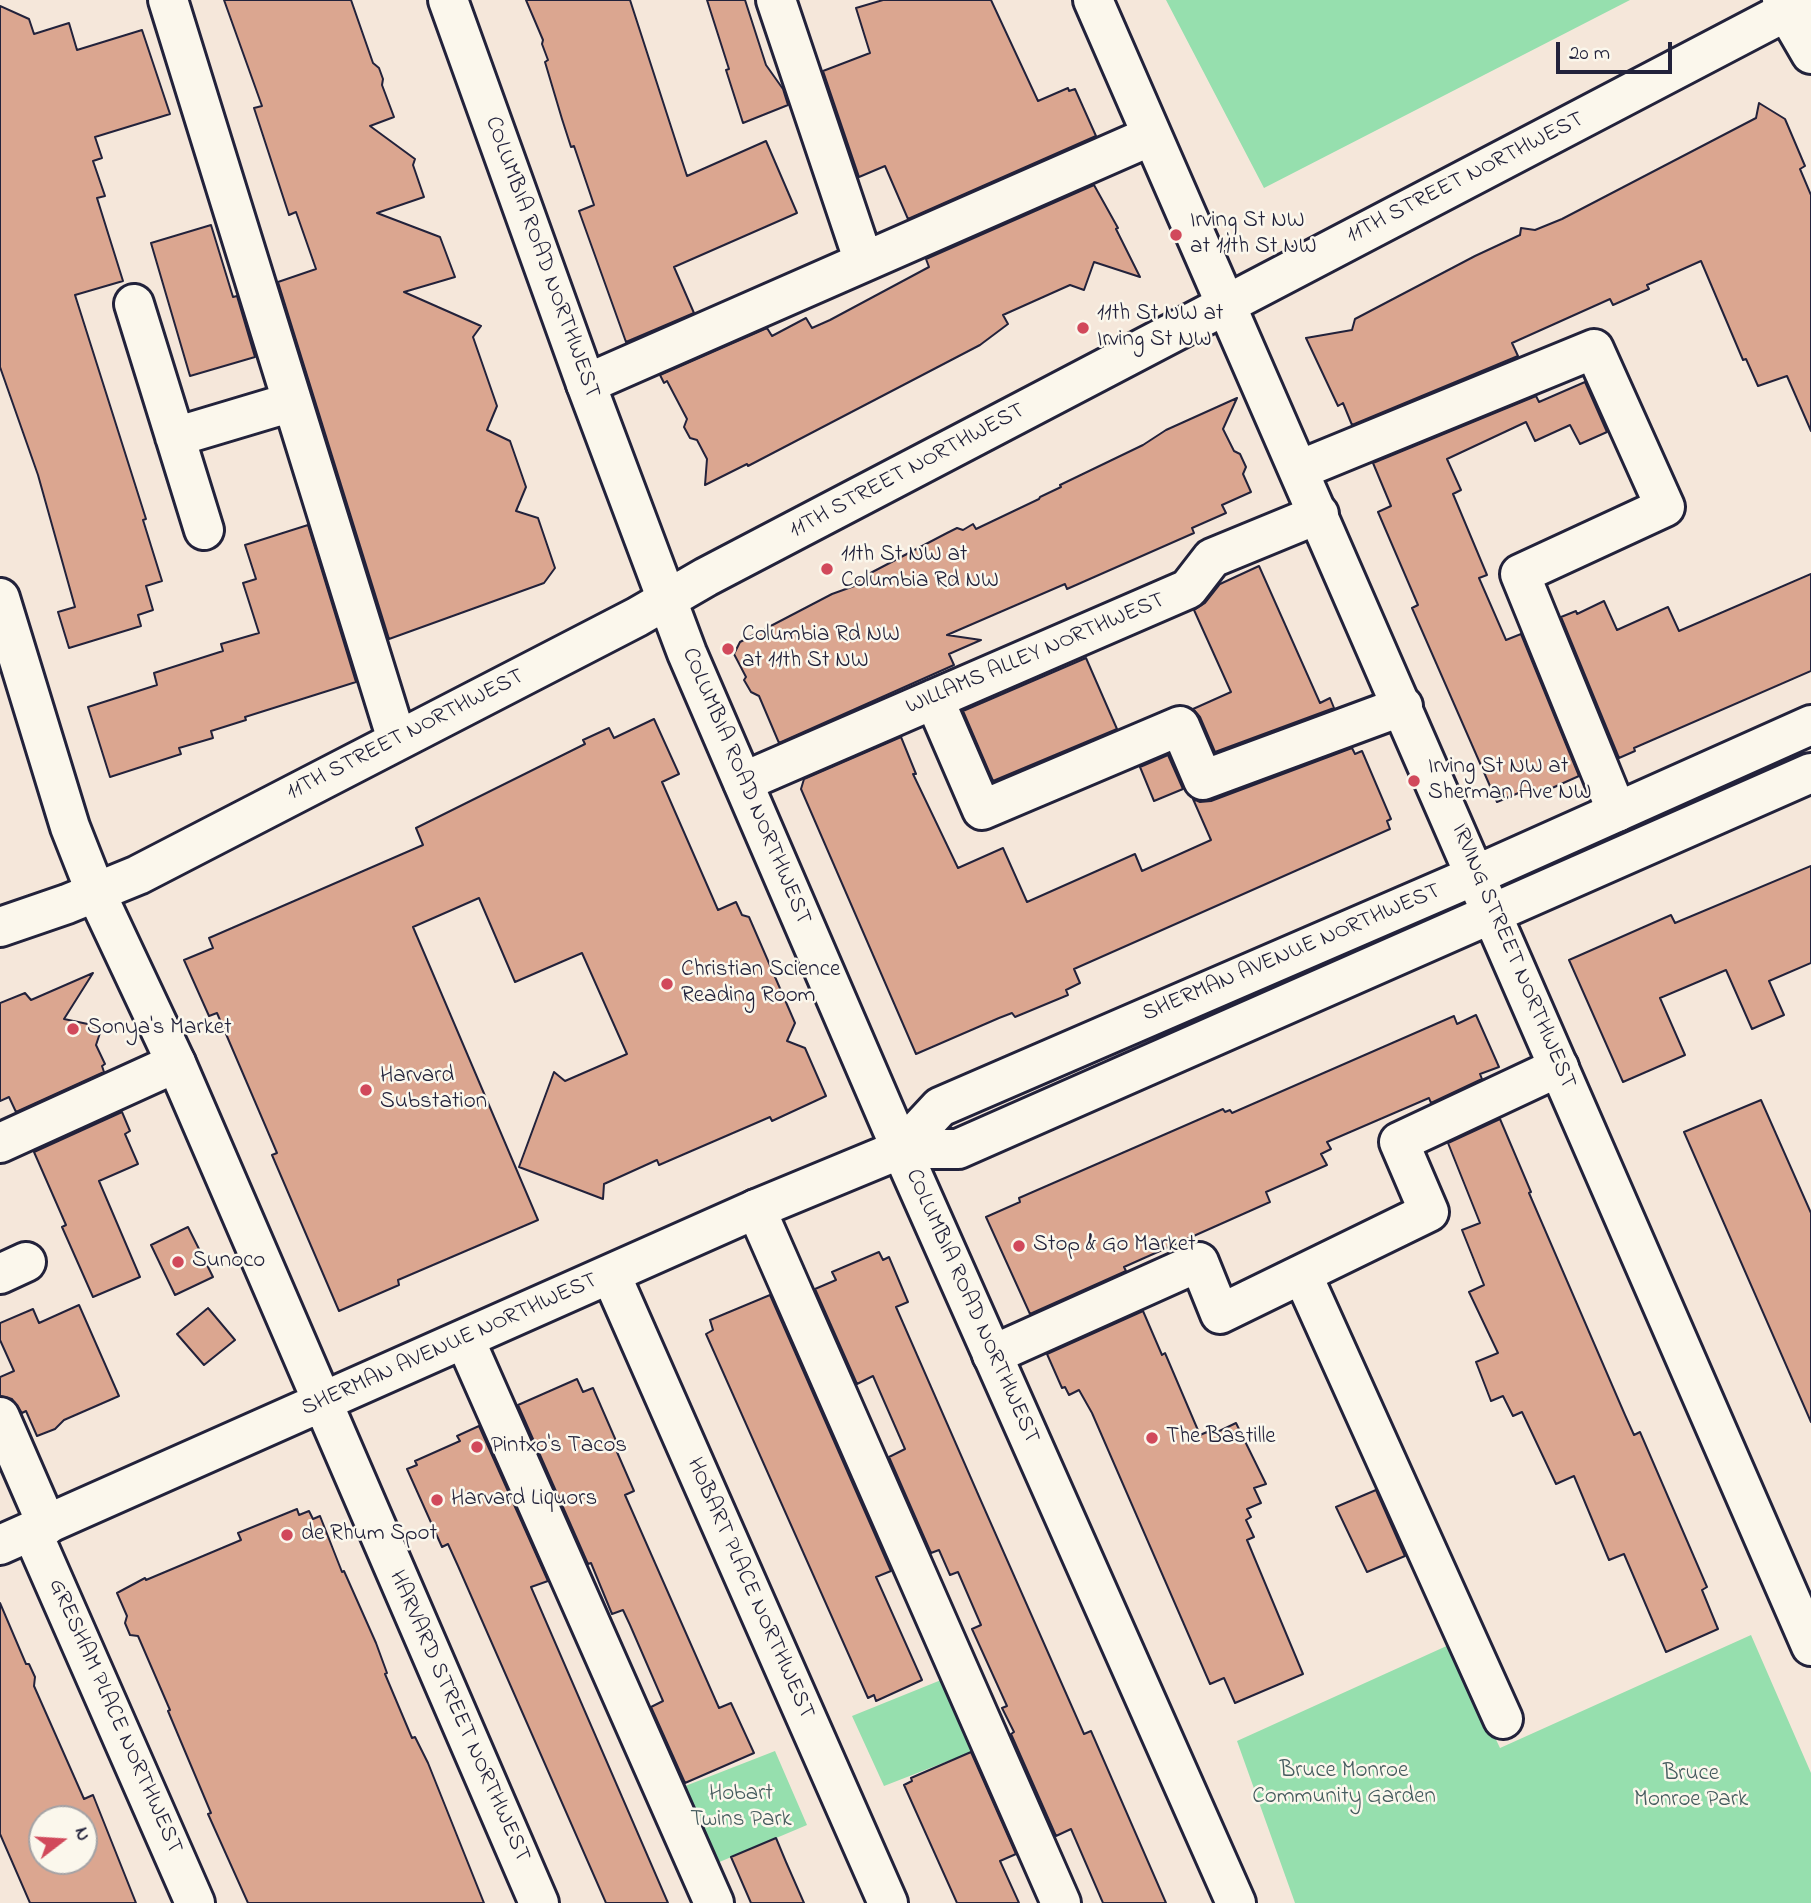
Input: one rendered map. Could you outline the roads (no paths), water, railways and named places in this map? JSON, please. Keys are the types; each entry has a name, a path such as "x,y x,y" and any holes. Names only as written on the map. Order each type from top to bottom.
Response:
{"main road":[{"path":"168,0 397,740"},
{"name":"COLUMBIA ROAD NORTHWEST","path":"448,0 666,600 901,1149 1236,1903"},
{"path":"776,0 864,262"},
{"name":"IRVING STREET NORTHWEST","path":"1093,0 1811,1646"},
{"path":"1792,4 1811,54"},
{"name":"11TH STREET NORTHWEST","path":"0,927 96,893 151,869 637,617 1792,4"},
{"path":"586,384 1151,136"},
{"path":"134,304 204,530"},
{"path":"1299,470 1594,349 1665,507 1520,574 1617,812"},
{"path":"175,437 292,402"},
{"name":"WILLAMS ALLEY NORTHWEST","path":"743,782 1188,589 1212,558 1319,514"},
{"name":"HARVARD STREET NORTHWEST","path":"0,598 70,827 96,893 176,1063 539,1903"},
{"path":"934,699 982,810 1180,726 1203,780 1403,706"},
{"name":"SHERMAN AVENUE NORTHWEST","path":"901,1149 940,1107 1476,875 1811,725"},
{"name":"SHERMAN AVENUE NORTHWEST","path":"26,1534 756,1209 901,1149 958,1149 1811,773"},
{"path":"0,1143 176,1063"},
{"path":"992,1355 1199,1262 1220,1314 1429,1212 1399,1142 1559,1067"},
{"path":"756,1209 1061,1903"},
{"path":"1302,1274 1503,1718"},
{"name":"HOBART PLACE NORTHWEST","path":"611,1275 888,1903"},
{"path":"466,1340 714,1903"},
{"name":"GRESHAM PLACE NORTHWEST","path":"0,1417 26,1534 195,1903"}],"place":[{"name":"Irving St NW at 11th St NW","path":"1176,235"},
{"name":"11th St NW at Irving St NW","path":"1083,328"},
{"name":"11th St NW at Columbia Rd NW","path":"827,569"},
{"name":"Columbia Rd NW at 11th St NW","path":"728,649"},
{"name":"Irving St NW at Sherman Ave NW","path":"1414,781"},
{"name":"Christian Science Reading Room","path":"667,984"},
{"name":"Sonya's Market","path":"73,1029"},
{"name":"Harvard Substation","path":"366,1090"},
{"name":"Stop & Go Market","path":"1019,1246"},
{"name":"Sunoco","path":"178,1262"},
{"name":"The Bastille","path":"1152,1438"},
{"name":"Pintxo's Tacos","path":"477,1447"},
{"name":"Harvard Liquors","path":"437,1500"},
{"name":"de Rhum Spot","path":"287,1535"}],"park label":[{"name":"Bruce Monroe Community Garden","path":"1344,1785"},
{"name":"Bruce Monroe Park","path":"1691,1788"},
{"name":"Hobart Twins Park","path":"741,1808"}]}
